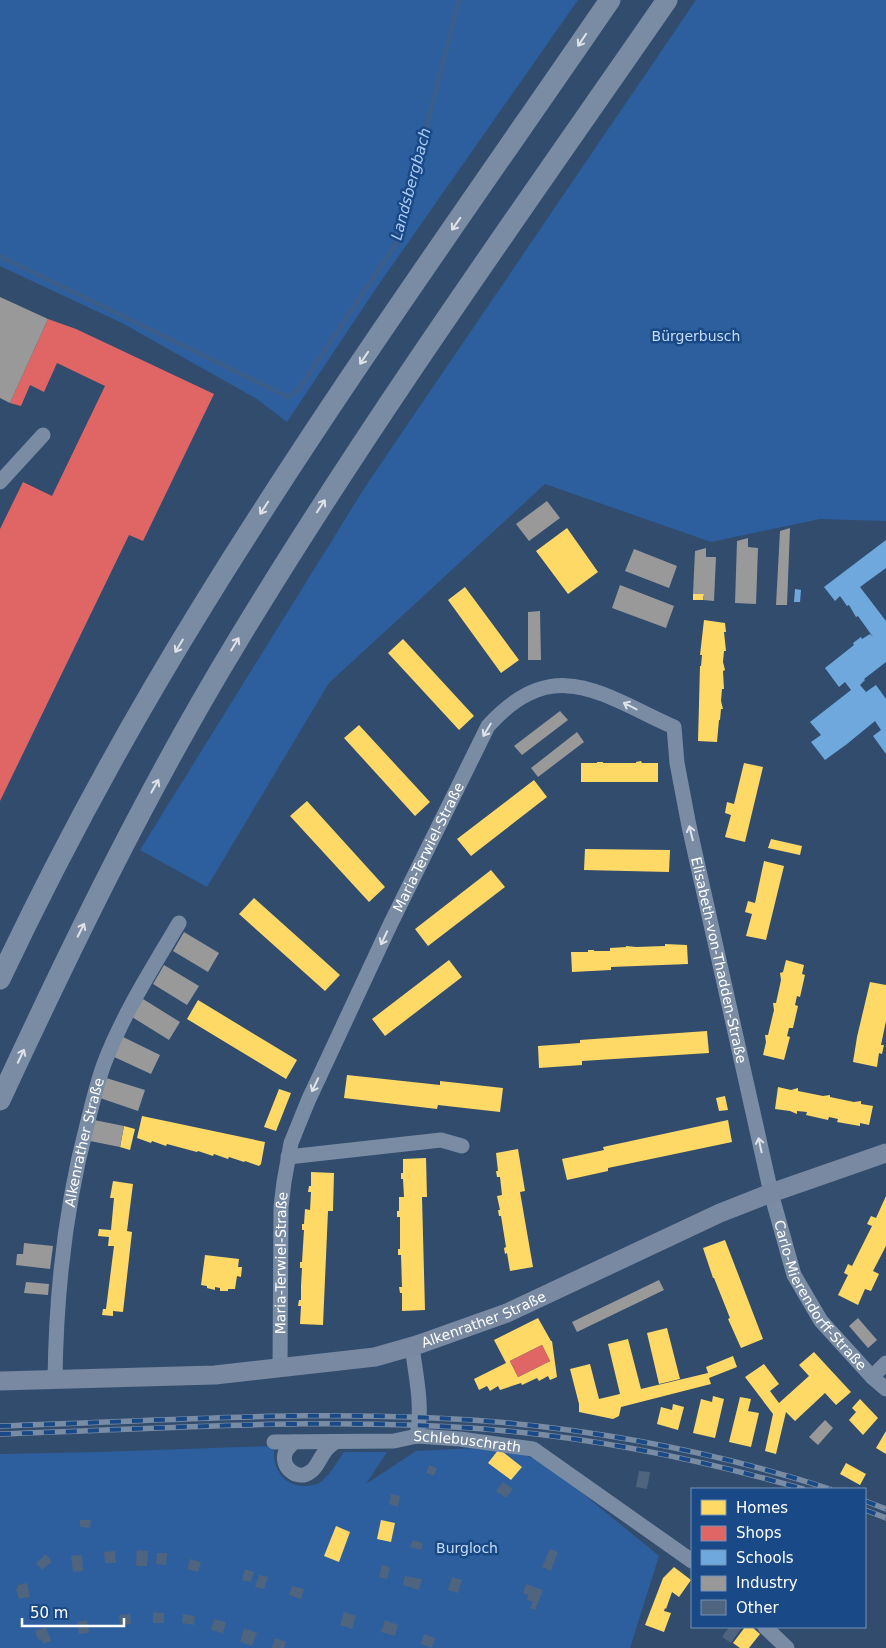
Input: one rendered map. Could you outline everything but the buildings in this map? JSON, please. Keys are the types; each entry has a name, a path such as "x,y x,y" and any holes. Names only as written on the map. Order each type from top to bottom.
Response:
{"highway":[{"path":"0,979 107,770 206,600 326,414 610,0"},
{"path":"0,1100 59,974 134,824 174,752 294,548 360,446 667,0"}],"main road":[{"name":"Alkenrather Straße","path":"0,1381 215,1375 375,1357 412,1347 507,1313 688,1228 771,1193 886,1153"}],"street":[{"path":"0,482 43,435"},
{"name":"Maria-Terwiel-Straße","path":"280,1368 281,1207 292,1143 308,1101 392,920 488,726 499,714 515,702 543,687 560,684 575,685 611,696 674,727"},
{"name":"Elisabeth-von-Thadden-Straße","path":"674,727 682,794 771,1193"},
{"name":"Alkenrather Straße","path":"56,1380 56,1339 65,1236 71,1193 91,1108 104,1064 122,1024 179,923"},
{"path":"288,1158 440,1140 462,1146"},
{"name":"Carlo-Mierendorff-Straße","path":"771,1193 794,1275 800,1287 821,1321 872,1377 886,1389"},
{"name":"Schlebuschrath","path":"412,1347 418,1402 419,1426 417,1436 460,1439 533,1449 691,1560"},
{"path":"872,1377 886,1364"},
{"path":"274,1442 394,1441 417,1436"},
{"path":"294,1442 286,1450 284,1457 286,1464 295,1475 304,1476 312,1472 324,1451 336,1442"},
{"path":"766,1628 787,1648"}],"green space":[{"path":"0,0 578,0 377,287 287,422 257,399 122,323 0,266"},
{"name":"Bürgerbusch","path":"696,0 886,0 886,521 820,519 711,542 545,484 329,683 207,887 140,850 367,484"},
{"name":"Burgloch","path":"274,1446 275,1463 279,1472 290,1483 301,1486 321,1482 344,1452 387,1452 366,1484 416,1451 498,1447 536,1459 548,1465 659,1556 630,1648 0,1648 0,1454"}],"waterway":[{"name":"Landsbergbach","path":"0,256 288,397 299,389 397,242 459,0"}],"railway":[{"path":"0,1426 310,1416 373,1416 497,1422 539,1426 665,1446 748,1465 827,1488"},
{"path":"0,1434 311,1424 435,1426 496,1430 574,1439 651,1452 799,1488"},
{"path":"866,1501 886,1509"},
{"path":"866,1510 886,1518"}]}
